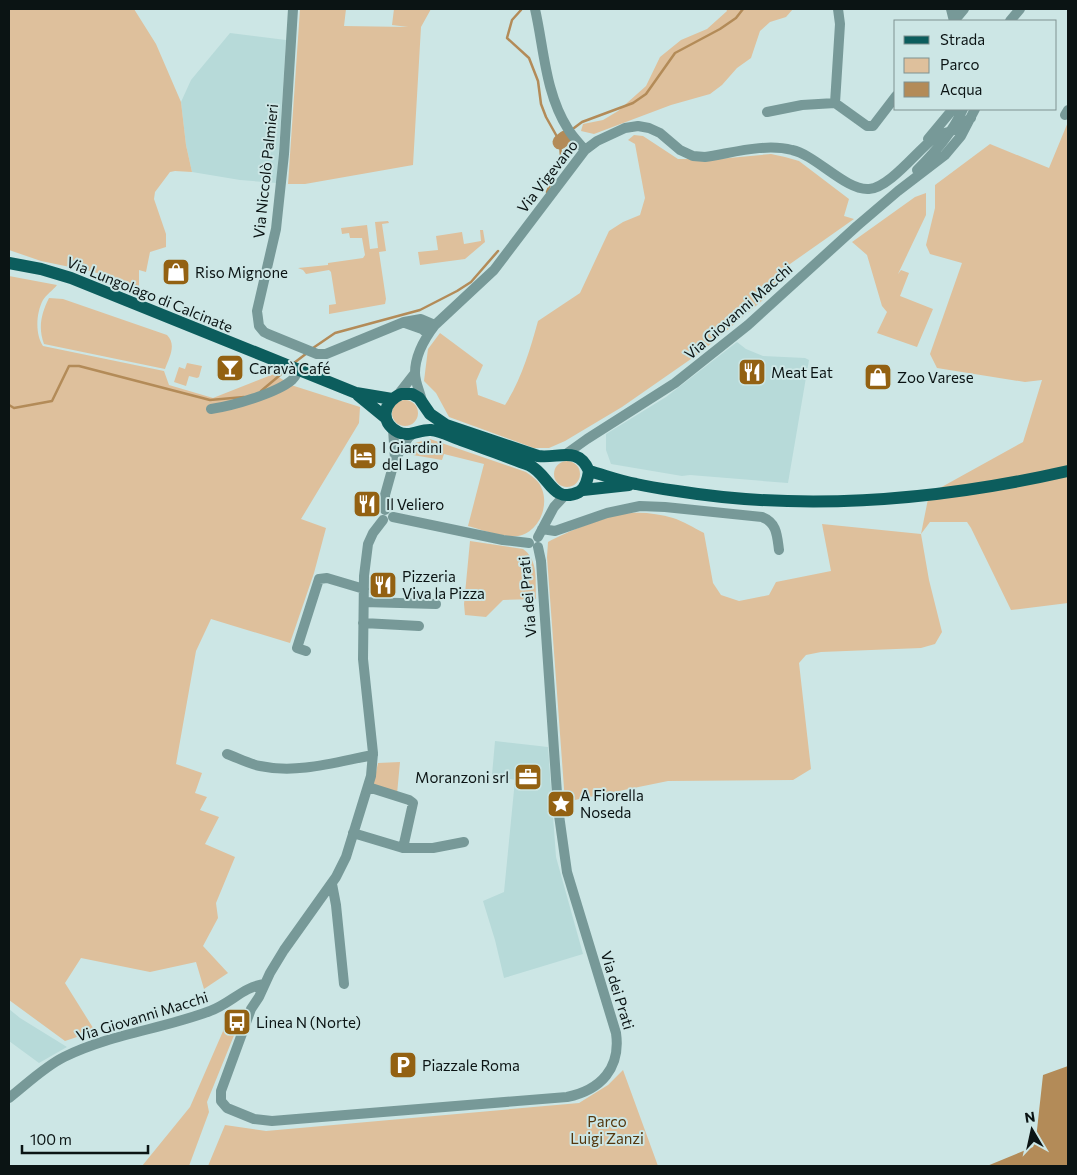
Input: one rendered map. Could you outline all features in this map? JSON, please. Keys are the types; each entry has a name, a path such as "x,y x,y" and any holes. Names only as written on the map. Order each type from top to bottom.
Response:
{"main road":[{"name":"Via Lungolago di Calcinate","path":"9,263 42,269 71,278 356,393"},
{"path":"356,393 394,398"},
{"path":"356,393 386,418 393,429 402,434 434,430 529,465 543,474 550,487 558,493 576,493 583,490 636,484"},
{"path":"386,418 387,404 401,394 412,394 422,401 430,414 446,425 538,456 550,458 566,454 575,456 586,466 636,484 719,498 806,502 876,501 932,496 1068,471"},
{"path":"583,490 588,479 586,466"}],"street":[{"name":"Via Niccolò Palmieri","path":"293,9 284,154 276,230 257,311 260,326 264,332 308,350 326,354 404,322 421,319 435,325"},
{"path":"535,9 552,94 557,109 569,130 585,150"},
{"path":"835,103 840,24 838,9"},
{"path":"955,20 964,9"},
{"path":"1011,20 1020,9"},
{"path":"767,112 802,105 835,103 867,126 873,126 894,99"},
{"name":"Via Vigevano","path":"422,401 415,373 420,346 428,334 435,325 494,270 585,150 610,134 625,128 638,126 649,128 660,133 680,150 693,156 705,157 776,148 793,150 809,157 856,187 869,189 878,187 893,177 920,149 952,110"},
{"name":"Via Giovanni Macchi","path":"898,191 938,150 962,110"},
{"name":"Via Vigevano","path":"920,149 941,134 950,132 973,114"},
{"name":"Via Giovanni Macchi","path":"566,454 586,439 675,383 748,325 898,191 945,155 961,136 973,114"},
{"path":"404,322 422,328 428,334"},
{"path":"211,408 241,402 271,391 293,379 298,369"},
{"name":"Via Vigevano","path":"394,398 415,373"},
{"path":"393,429 395,459"},
{"path":"264,984 284,950 332,884 346,857 372,773 373,755 363,659 364,589 367,548 373,533 387,516 385,495 395,459 408,438 414,433"},
{"path":"586,439 586,466"},
{"path":"550,487 550,514"},
{"path":"537,539 550,514 560,499 566,494"},
{"path":"387,516 503,540 537,539 555,531 626,508 640,506 666,507 762,517 775,526 779,550"},
{"name":"Via dei Prati","path":"264,984 251,1009 221,1091 221,1102 227,1108 254,1119 280,1121 473,1106 579,1095 603,1079 612,1066 616,1057 616,1032 566,872 564,858 558,808 541,561 537,539"},
{"path":"306,651 296,648 319,579 327,578 364,589"},
{"path":"364,602 436,604"},
{"path":"363,623 419,626"},
{"path":"227,754 260,766 290,769 373,755"},
{"path":"368,787 409,800 413,804 402,848"},
{"path":"353,833 402,848 433,848 464,842"},
{"path":"332,884 344,984"},
{"name":"Via Giovanni Macchi","path":"9,1098 66,1056 88,1047 212,1011 249,988 264,984"}],"shaded area":[{"path":"230,33 286,40 277,183 240,180 192,172 186,145 181,102 191,80"},
{"path":"737,342 746,349 763,356 805,358 809,360 788,483 690,475 682,476 611,464 606,450 606,434 666,397"},
{"name":"Moranzoni srl","path":"495,741 548,747 556,857 583,954 504,978 483,901 504,892 515,780 492,775"},
{"path":"9,1009 67,1047 39,1063 9,1041"}],"green space":[{"path":"9,9 134,9 156,44 181,102 186,145 192,172 170,172 155,192 154,199 166,234 166,247 150,252 146,272 139,270 139,287 94,272 41,261 9,250"},
{"path":"300,9 346,9 344,26 408,27 392,25 394,9 431,9 421,27 413,165 305,184 288,184"},
{"path":"726,9 793,9 786,17 770,22 760,31 751,58 737,68 722,85 710,94 671,105 594,134 581,131 583,124 603,120 618,111 646,86 660,57 681,40 707,29 727,11"},
{"path":"1068,122 1068,603 1011,610 967,522 930,522 921,534 929,494 1023,442 1042,380 1025,382 937,368 930,354 962,263 930,254 926,245 935,208 935,185 990,144 1049,168"},
{"path":"634,135 643,136 678,159 718,159 771,154 799,161 849,199 844,216 854,219 790,264 763,300 701,352 622,407 565,441 549,448 534,448 449,417 436,393 424,381 428,349 440,333 483,365 476,381 478,395 505,405 520,375 538,321 580,293 609,231 623,222 640,215 645,198 635,144 628,140"},
{"path":"926,193 926,215 898,274 901,270 909,273 900,296 933,309 917,347 877,333 887,312 882,306 867,255 852,242 915,197"},
{"path":"388,221 389,223 382,224 386,251 379,252 386,299 385,304 329,314 329,305 336,304 331,272 329,270 306,274 298,268 328,265 328,263 363,258 365,255 362,238 350,238 349,233 342,234 341,228 367,225 370,249 378,248 375,222"},
{"path":"480,230 483,230 485,242 465,259 420,265 418,252 438,250 436,236 462,232 464,244 481,241"},
{"path":"9,276 57,285 44,298 39,311 37,323 40,341 43,346 164,371 169,385 213,398 274,374 291,385 360,407 359,423 301,519 326,528 314,573 290,643 211,619 196,651 176,764 202,773 195,793 207,797 200,810 219,817 205,844 235,857 216,903 218,918 203,946 228,973 204,989 196,962 150,972 81,958 65,983 95,1031 65,1041 9,1000"},
{"path":"49,298 63,299 167,335 172,347 165,369 44,344 41,321"},
{"path":"187,363 202,366 199,377 189,376 186,386 174,382 179,367 185,369"},
{"path":"405,400 414,404 418,413 414,422 405,426 396,422 392,413 396,404"},
{"path":"430,439 526,472 538,482 544,497 544,506 538,522 526,533 518,536 500,535 468,526 484,464 444,454 442,460 407,454 415,443"},
{"path":"567,461 576,465 580,474 576,483 567,487 558,483 554,474 558,465"},
{"path":"647,513 673,518 704,533 713,583 721,595 739,601 769,595 776,582 831,571 822,524 921,534 929,580 942,632 935,644 921,648 821,652 806,655 799,663 811,769 793,780 668,781 565,802 547,557 548,542 588,524 622,514"},
{"path":"470,541 523,549 532,559 534,565 536,599 503,600 486,617 465,615 464,604"},
{"path":"400,762 397,794 373,786 378,763"},
{"path":"234,1021 237,1028 207,1102 209,1112 189,1166 142,1166 190,1107 227,1022"},
{"name":"Parco Luigi Zanzi","path":"623,1070 658,1166 208,1166 225,1125 266,1131 579,1103 608,1085"}],"water":[{"path":"1068,1066 1068,1166 987,1166 1033,1147 1036,1139 1043,1075"}],"waterway":[{"path":"521,9 512,20 507,38 529,58 538,81 541,104 560,142 561,157 547,192"},
{"path":"574,128 582,122 633,103 646,94 675,53 720,29 736,18 743,9"},
{"path":"560,142 565,138"},
{"path":"313,348 335,333 420,310 457,291 471,282 498,251"},
{"path":"294,363 307,353"},
{"path":"9,405 14,408 52,401 69,366 79,366 210,400 244,397"},
{"path":"261,391 286,370"}],"place":[{"name":"Riso Mignone","path":"176,272"},
{"name":"Caravà Café","path":"230,368"},
{"name":"Meat Eat","path":"752,372"},
{"name":"Zoo Varese","path":"878,377"},
{"name":"I Giardini del Lago","path":"363,456"},
{"name":"Il Veliero","path":"367,504"},
{"name":"Pizzeria Viva la Pizza","path":"383,585"},
{"name":"Moranzoni srl","path":"528,777"},
{"name":"A Fiorella Noseda","path":"561,804"},
{"name":"Linea N (Norte)","path":"237,1022"},
{"name":"Piazzale Roma","path":"403,1065"}]}
